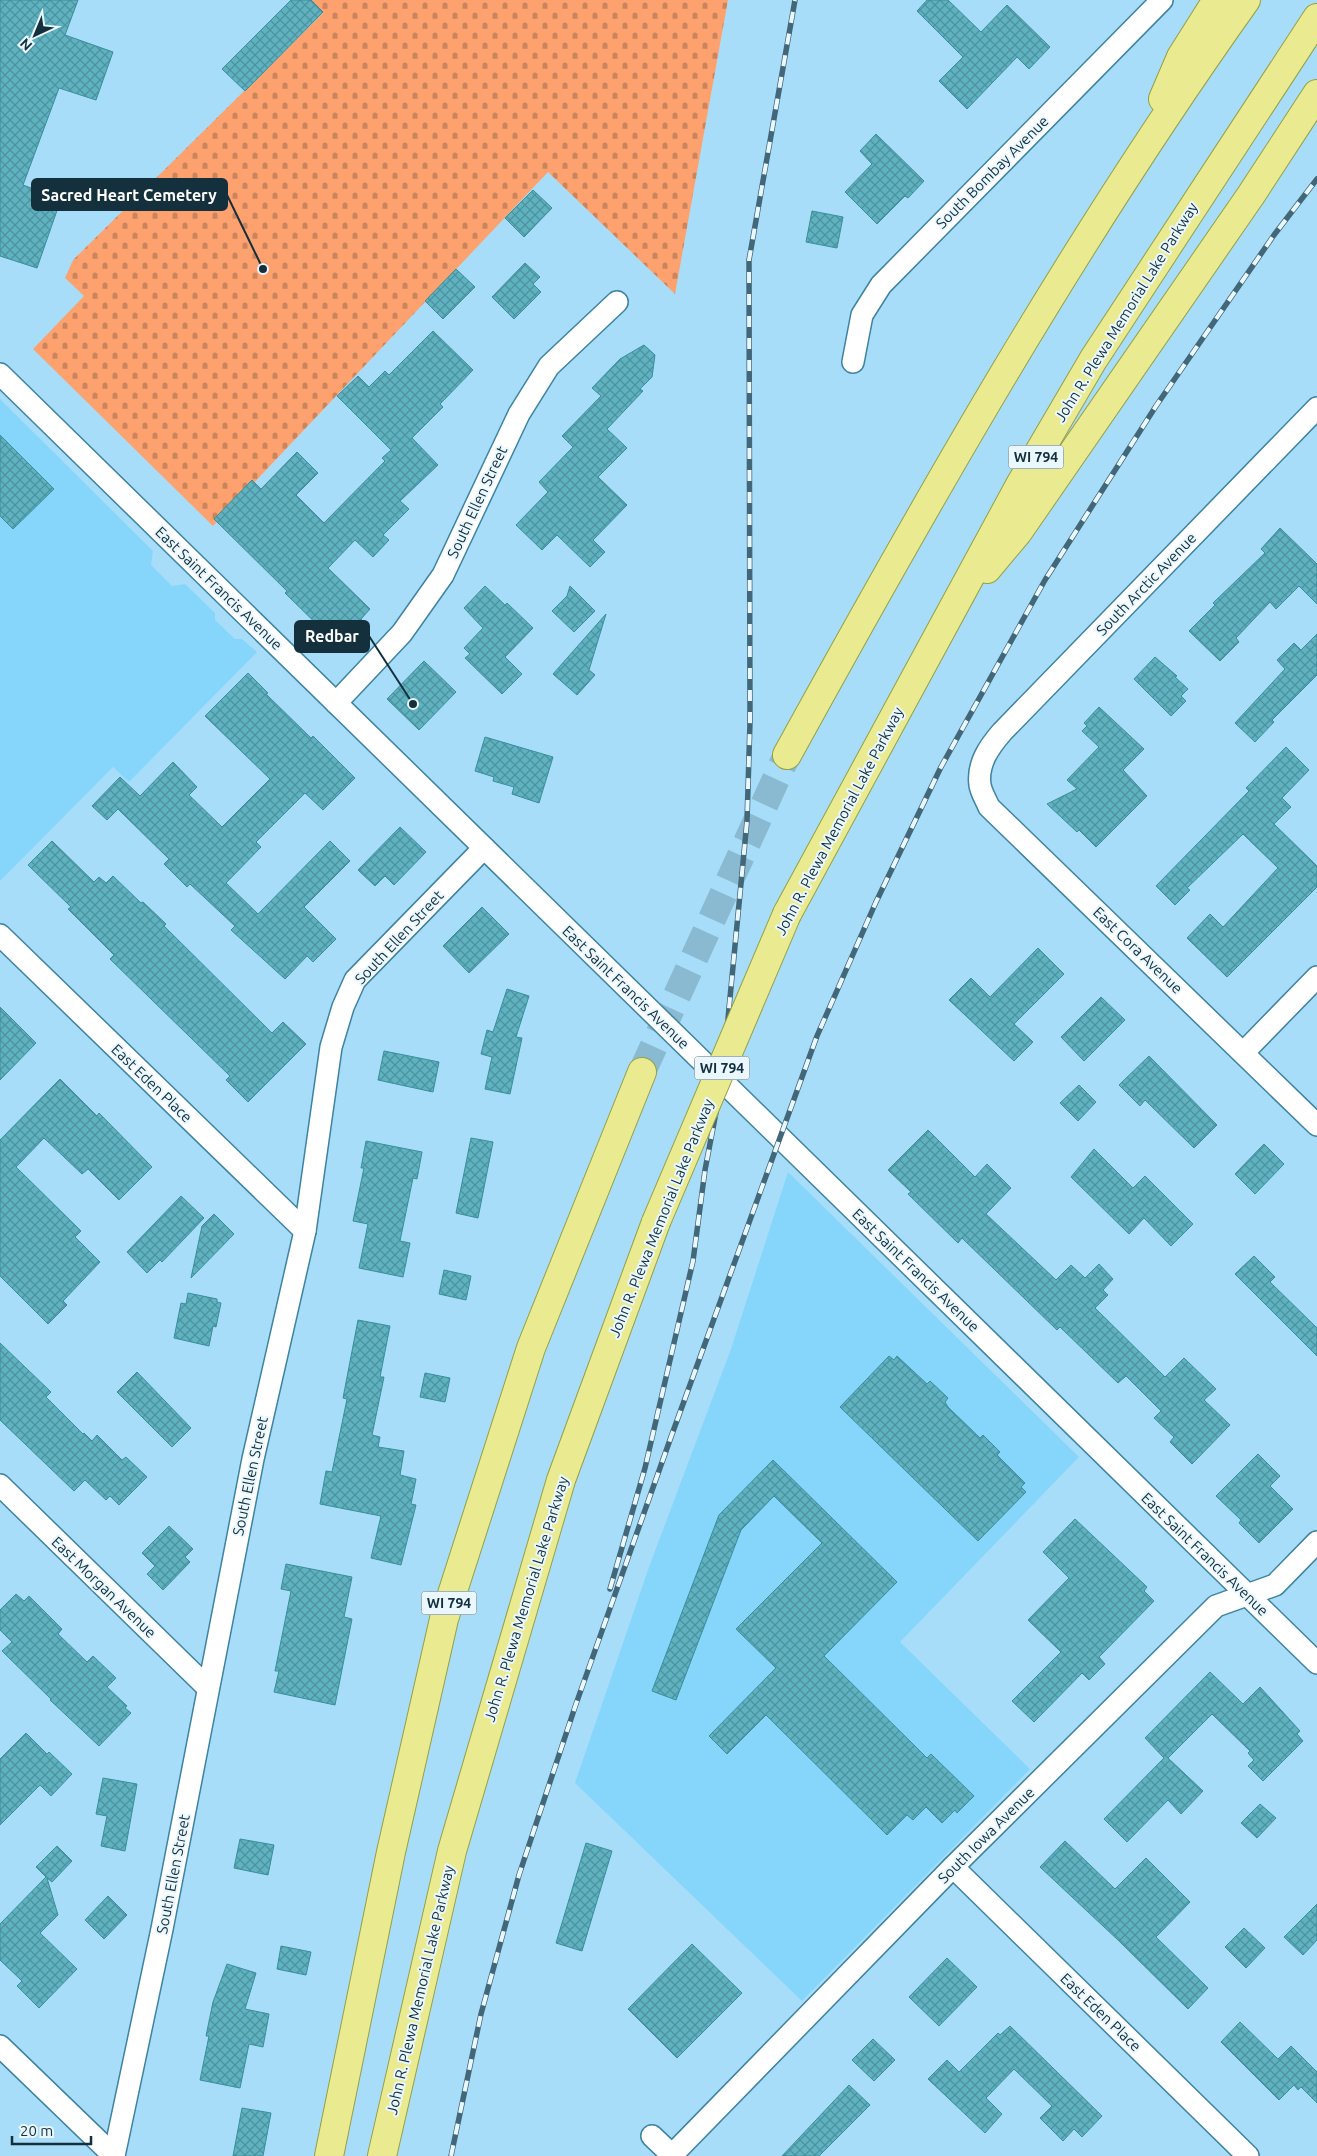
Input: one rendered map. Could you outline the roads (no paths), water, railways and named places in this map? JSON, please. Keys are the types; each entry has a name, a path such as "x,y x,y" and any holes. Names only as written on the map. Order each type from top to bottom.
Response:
{"main road":[{"path":"1136,161 1181,57 1217,0"},
{"path":"787,755 882,581 1082,245 1136,161 1246,0"},
{"name":"John R. Plewa Memorial Lake Parkway","path":"382,2156 452,1851 561,1480 656,1222 787,914 947,616 1021,483 1093,360 1317,18"},
{"path":"947,616 1018,532 1251,195 1317,94"},
{"name":"WI 794","path":"329,2156 391,1852 444,1619 531,1348 642,1072"}],"street":[{"name":"South Bombay Avenue","path":"853,362 862,316 880,285 1162,0"},
{"name":"South Ellen Street","path":"336,703 402,632 442,575 519,414 549,366 617,302"},
{"name":"East Saint Francis Avenue","path":"0,374 1317,1664"},
{"name":"South Arctic Avenue","path":"982,764 990,747 1002,732 1317,408"},
{"name":"East Cora Avenue","path":"982,764 980,785 989,807 1317,1125"},
{"name":"South Ellen Street","path":"114,2156 162,1930 253,1459 305,1231 332,1047 343,1007 355,980 484,848"},
{"name":"East Eden Place","path":"0,935 305,1231"},
{"path":"1243,1053 1317,977"},
{"name":"East Morgan Avenue","path":"0,1485 208,1688"},
{"name":"South Iowa Avenue","path":"673,2155 954,1867 1216,1606 1275,1585 1317,1542"},
{"name":"East Eden Place","path":"954,1867 1248,2156"},
{"path":"0,2046 114,2156"},
{"path":"652,2136 673,2155"}],"tunnel":[{"path":"642,1072 787,755"}],"railway":[{"path":"610,1589 645,1468 693,1261 705,1170 722,1081 747,821 750,722 749,260 795,0"},
{"path":"451,2156 481,2014 519,1875 576,1704 817,1036 876,902 941,767 1045,580 1156,406 1274,235 1317,179"}],"place":[{"name":"Sacred Heart Cemetery","path":"263,269"},
{"name":"Redbar","path":"413,704"}]}
